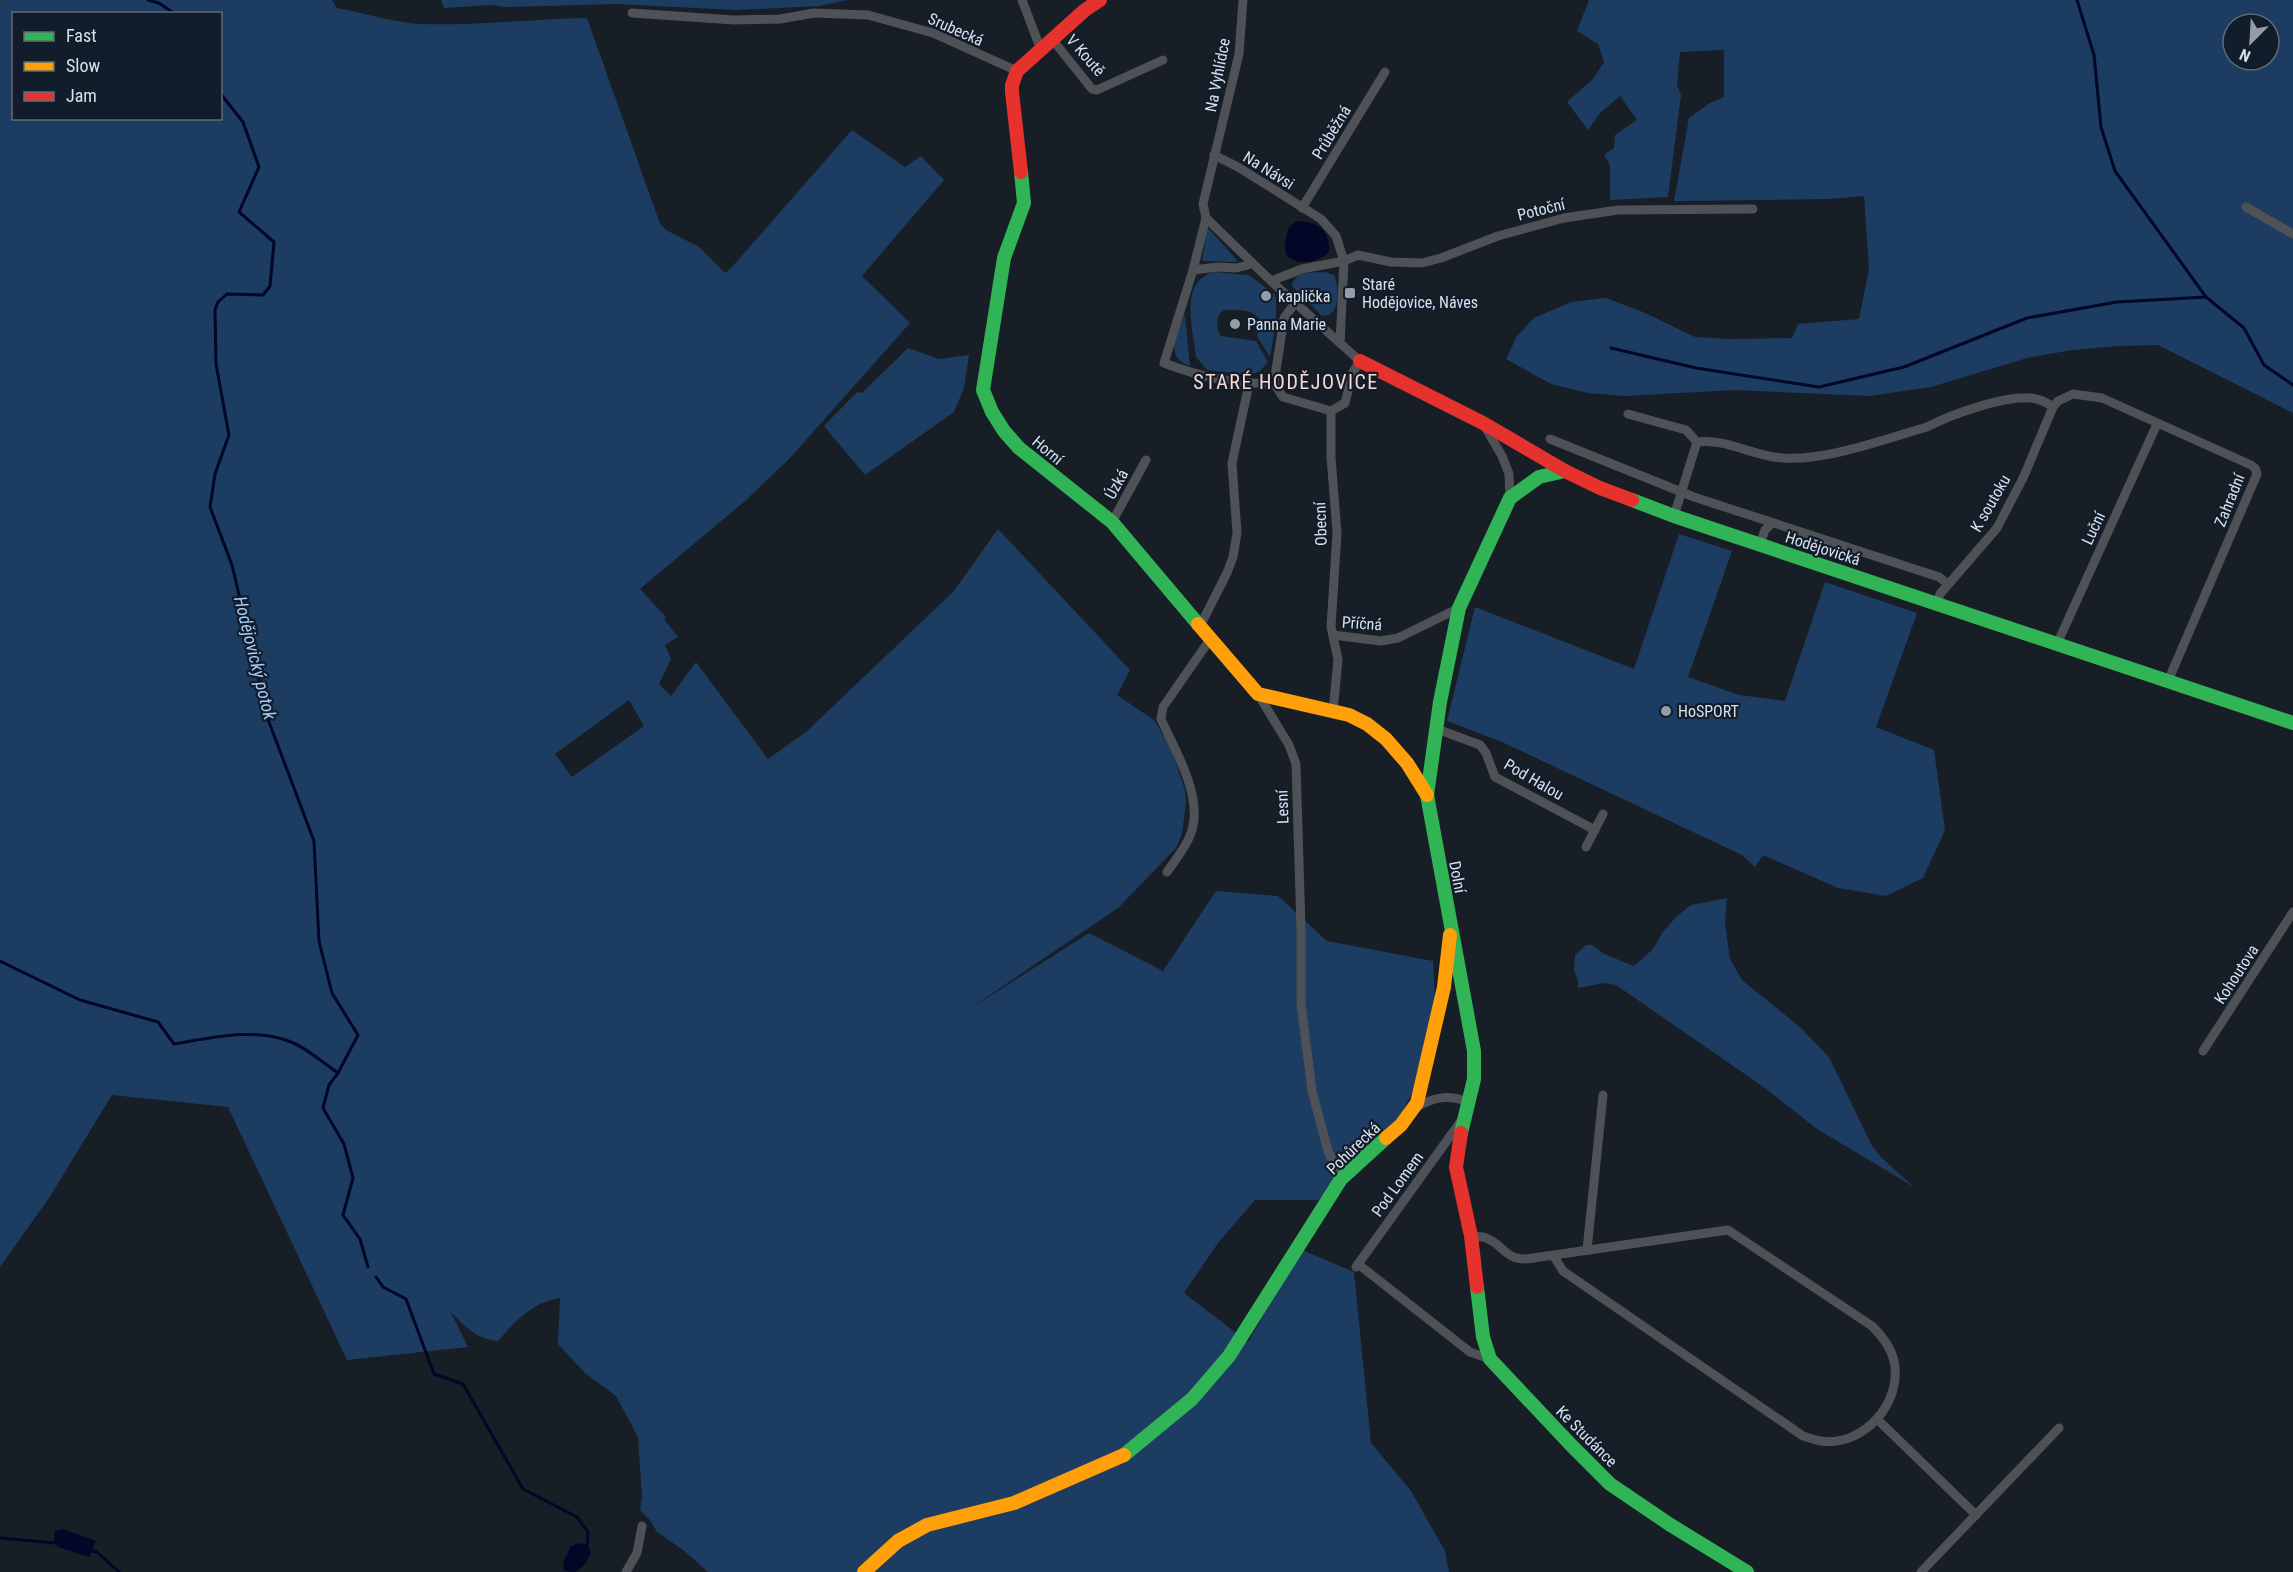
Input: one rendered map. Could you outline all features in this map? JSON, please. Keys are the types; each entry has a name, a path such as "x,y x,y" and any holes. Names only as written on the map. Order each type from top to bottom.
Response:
{"street":[{"path":"1022,0 1041,50"},
{"path":"1017,71 1085,10 1100,0"},
{"name":"Na Vyhlídce","path":"1214,155 1239,54 1243,0"},
{"name":"Srubecká","path":"632,13 734,20 780,19 814,13 868,15 933,33 1017,71"},
{"name":"V Koutě","path":"1052,39 1092,89 1097,90 1163,60"},
{"name":"Horní","path":"1017,71 1012,84 1012,92 1024,203 1004,258 983,390 987,406 994,419 1027,458 1094,505 1112,522 1258,694"},
{"name":"Průběžná","path":"1302,208 1385,72"},
{"path":"1214,155 1203,204 1206,218 1194,270 1164,363 1197,376 1249,384 1274,383"},
{"name":"Na Návsi","path":"1214,155 1238,167 1321,219 1336,236 1344,261 1340,343"},
{"path":"2246,207 2293,234"},
{"name":"Potoční","path":"1344,261 1358,255 1390,262 1422,263 1498,236 1564,218 1618,210 1753,209"},
{"path":"1206,218 1252,264 1360,361 1353,372 1344,403 1331,411 1283,397 1274,383 1284,318 1295,303"},
{"path":"1271,281 1302,269 1344,261"},
{"path":"1194,270 1218,267 1236,268 1252,264"},
{"name":"Hodějovická","path":"1360,361 1482,423 1565,471 1600,488 1674,516 2293,723"},
{"path":"1200,626 1233,557 1237,533 1232,464 1249,384"},
{"name":"Zahradní","path":"2053,407 2066,396 2081,393 2111,402 2255,468 2257,474 2168,681"},
{"path":"1628,414 1686,430 1697,442 1715,442 1770,458 1802,459 1928,427 1944,418 1982,406 2033,398 2053,407"},
{"name":"K soutoku","path":"1936,603 1948,584 1996,528 2024,476 2053,407"},
{"name":"Obecní","path":"1331,411 1331,457 1337,533 1331,615 1333,635"},
{"path":"1482,423 1502,456 1509,474 1510,498"},
{"name":"Luční","path":"2057,644 2157,424"},
{"path":"1550,439 1682,492 1939,577 1948,584"},
{"path":"1674,516 1697,442"},
{"path":"1560,455 1564,445"},
{"name":"Úzká","path":"1112,522 1146,460"},
{"name":"Dolní","path":"1475,1270 1471,1236 1456,1167 1463,1119 1474,1079 1474,1051 1427,795 1440,702 1459,608 1510,498 1539,477 1565,471"},
{"path":"1760,544 1765,530 1772,523"},
{"name":"Příčná","path":"1333,712 1338,659 1333,635 1382,641 1398,639 1459,608"},
{"path":"1167,872 1192,832 1195,807 1184,769 1161,719 1161,713 1211,638"},
{"path":"1258,694 1349,715 1367,724 1386,739 1407,763 1427,795"},
{"name":"Lesní","path":"1258,694 1289,745 1296,764 1301,1004 1312,1091 1328,1151 1341,1179"},
{"name":"Pod Halou","path":"1437,729 1480,745 1486,753 1495,777 1595,830"},
{"path":"1586,847 1603,814"},
{"name":"Kohoutova","path":"2203,1052 2293,912"},
{"name":"Pohůrecká","path":"864,1572 898,1541 927,1525 1014,1503 1122,1456 1192,1399 1229,1356 1251,1324 1341,1179 1401,1125 1413,1109 1423,1083 1433,1041 1444,987 1452,924"},
{"path":"1587,1250 1603,1095"},
{"path":"1413,1109 1431,1099 1445,1096 1457,1097 1468,1102"},
{"name":"Pod Lomem","path":"1463,1119 1357,1266 1470,1352 1490,1359"},
{"path":"1471,1236 1486,1238 1507,1255 1517,1259 1728,1230 1872,1326 1886,1341 1894,1359 1896,1378 1890,1401 1878,1420 1862,1432 1842,1440 1822,1442 1803,1436 1563,1271 1553,1255"},
{"name":"Ke Studánce","path":"1475,1270 1483,1337 1490,1359 1571,1446 1611,1484 1669,1524 1747,1572"},
{"path":"1878,1420 1976,1515"},
{"path":"1921,1572 2059,1428"},
{"path":"626,1572 637,1553 642,1526"}],"shaded area":[{"path":"0,0 332,0 337,8 419,24 587,18 660,224 666,230 699,247 724,272 727,272 739,259 852,130 905,167 921,156 944,180 862,276 910,323 789,459 745,501 640,589 666,617 664,619 678,637 665,645 671,659 659,684 671,696 696,662 768,759 806,732 954,591 998,529 1130,670 1117,695 1154,720 1170,746 1185,790 1186,802 1182,834 1176,848 1118,908 968,1010 1089,933 1163,971 1216,891 1278,896 1327,941 1433,961 1435,999 1412,1093 1399,1119 1318,1200 1255,1200 1218,1243 1184,1293 1248,1342 1302,1250 1354,1272 1371,1443 1411,1491 1445,1551 1449,1572 708,1572 683,1550 657,1532 640,1510 642,1496 638,1437 616,1396 585,1373 558,1344 560,1298 533,1308 498,1341 476,1334 450,1311 468,1347 347,1360 228,1107 112,1095 49,1198 0,1267","holes":["629,700 644,726 572,777 555,754"]},
{"path":"441,0 848,0 819,6 736,10 615,4 505,7 492,5 444,8"},
{"path":"1589,0 2293,0 2293,413 2158,345 2072,350 2027,358 1931,387 1869,396 1735,390 1624,396 1588,393 1551,384 1506,359 1517,336 1534,318 1571,302 1606,298 1643,312 1695,337 1792,338 1798,324 1859,319 1869,269 1864,196 1829,199 1674,201 1689,118 1710,103 1724,97 1724,50 1680,52 1677,85 1681,95 1668,197 1610,200 1610,165 1604,155 1614,148 1615,135 1637,120 1620,96 1600,113 1588,130 1567,102 1593,79 1604,62 1598,44 1577,31"},
{"path":"1298,221 1312,223 1322,229 1328,238 1329,252 1321,258 1305,262 1289,258 1285,247 1287,233 1290,226"},
{"path":"1209,229 1236,259 1237,262 1202,261"},
{"path":"1215,272 1249,275 1276,298 1276,323 1270,357 1257,336 1261,324 1251,312 1224,310 1218,319 1217,326 1221,336 1256,341 1268,362 1259,372 1246,375 1207,370 1196,357 1190,307 1192,295 1196,285 1203,277"},
{"path":"1325,272 1334,275 1338,294 1332,313 1321,315 1292,286 1296,277 1300,275"},
{"path":"1184,316 1190,366 1177,357 1175,351 1176,338"},
{"path":"908,348 939,359 969,355 964,388 954,412 865,475 824,426 857,392 862,393"},
{"name":"HoSPORT","path":"1679,534 1732,551 1688,677 1739,695 1785,701 1825,582 1917,613 1876,727 1934,750 1945,830 1923,878 1886,896 1838,888 1763,855 1755,867 1742,855 1502,742 1447,721 1475,607 1634,669"},
{"path":"1727,898 1725,922 1730,959 1742,980 1800,1027 1829,1057 1872,1146 1914,1187 1817,1129 1765,1088 1616,985 1604,983 1578,988 1574,970 1575,955 1586,945 1592,945 1604,954 1634,966 1653,949 1662,933 1677,916 1691,905"},
{"path":"63,1529 96,1541 89,1557 58,1547 54,1542 55,1531"},
{"path":"579,1543 588,1545 591,1553 585,1564 576,1572 564,1571 563,1563 571,1546"}],"waterway":[{"name":"Hodějovický potok","path":"148,0 159,3 172,12"},
{"path":"2077,0 2094,55 2101,127 2115,171 2206,297 2244,328 2264,365 2293,385"},
{"name":"Hodějovický potok","path":"222,96 243,122 259,167 239,212 274,242 270,286 263,295 227,294 218,302 215,310 216,364 229,435 215,474 210,507 232,565 269,722 314,841 319,941 332,993 358,1035 329,1085 323,1108 344,1144 353,1178 343,1215 360,1239 368,1267"},
{"path":"1611,348 1696,368 1819,387 1904,367 2027,318 2117,302 2206,297"},
{"path":"0,961 80,1000 158,1022 174,1044 232,1035 262,1035 291,1042 338,1073"},
{"name":"Hodějovický potok","path":"376,1277 383,1287 406,1299 434,1374 463,1384 523,1489 577,1517 588,1532 587,1546"},
{"path":"0,1538 55,1543"},
{"path":"88,1550 97,1552 119,1572"}],"traffic: fast":[{"path":"1021,172 1024,203 1004,258 983,390 992,412 1004,431 1019,448 1112,522 1198,624"},
{"path":"1461,1133 1474,1079 1474,1051 1427,795 1440,702 1459,608 1510,498 1539,477 1565,471"},
{"path":"1632,500 2293,723"},
{"path":"1124,1455 1192,1399 1229,1356 1341,1179 1386,1138"},
{"path":"1477,1287 1483,1337 1490,1359 1571,1445 1610,1484 1747,1572"}],"traffic: slow":[{"path":"1198,624 1258,694 1349,715 1367,724 1386,739 1407,763 1427,795"},
{"path":"1386,1138 1401,1125 1417,1103 1444,987 1450,935"},
{"path":"864,1572 898,1541 927,1525 1014,1503 1124,1455"}],"traffic: jam":[{"path":"1021,172 1012,92 1017,71 1085,10 1100,0"},
{"path":"1360,361 1483,423 1565,471 1632,500"},
{"path":"1461,1133 1456,1167 1471,1236 1477,1287"}],"place":[{"name":"Staré Hodějovice, Náves","path":"1350,293"},
{"name":"kaplička","path":"1266,296"},
{"name":"Panna Marie","path":"1235,324"},
{"name":"HoSPORT","path":"1666,711"}],"district":[{"name":"STARÉ HODĚJOVICE","path":"1286,382"}]}
